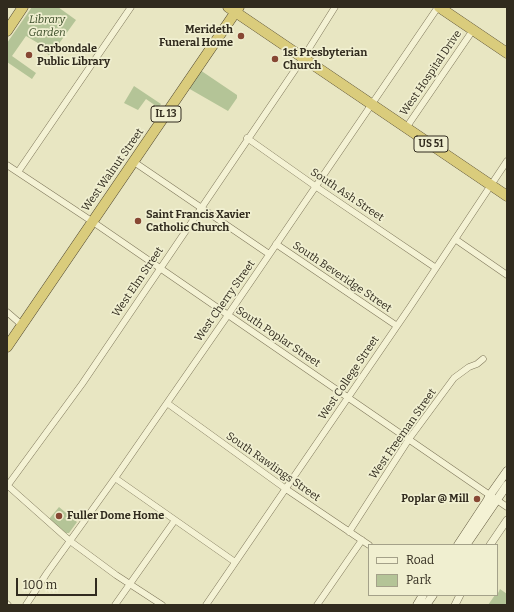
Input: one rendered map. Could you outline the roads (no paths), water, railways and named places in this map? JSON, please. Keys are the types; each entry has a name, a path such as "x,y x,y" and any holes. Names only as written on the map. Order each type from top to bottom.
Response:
{"highway":[{"path":"7,31 23,7"},
{"path":"438,7 507,53"},
{"name":"US 51","path":"234,9 370,104 507,196"},
{"name":"West Walnut Street","path":"7,347 134,162 234,9"}],"main road":[{"path":"467,544 507,471"},
{"path":"459,544 487,501 507,485"},
{"path":"417,605 423,596"},
{"path":"426,605 432,596"}],"street":[{"path":"18,172 131,7"},
{"name":"West Elm Street","path":"7,485 82,384 200,207 303,58 335,7"},
{"name":"West Cherry Street","path":"26,605 167,404 370,104 438,7"},
{"name":"West Hospital Drive","path":"406,128 473,30"},
{"name":"South Ash Street","path":"247,138 436,268"},
{"name":"West College Street","path":"206,605 397,326 507,161"},
{"path":"134,162 269,254"},
{"name":"South Poplar Street","path":"7,165 160,268 507,507"},
{"path":"455,239 507,275"},
{"name":"South Beveridge Street","path":"276,244 397,326"},
{"path":"7,312 22,325"},
{"name":"West Freeman Street","path":"349,532 409,439 441,398 454,378 483,359"},
{"name":"South Rawlings Street","path":"167,404 286,489 368,544"},
{"path":"115,478 235,562"},
{"path":"7,485 70,541 162,605"},
{"path":"115,605 174,520"},
{"path":"491,544 507,520"},
{"path":"317,605 362,540"}],"place":[{"name":"Merideth Funeral Home","path":"241,36"},
{"name":"Carbondale Public Library","path":"29,55"},
{"name":"1st Presbyterian Church","path":"275,59"},
{"name":"Saint Francis Xavier Catholic Church","path":"138,221"},
{"name":"Poplar @ Mill","path":"477,499"},
{"name":"Fuller Dome Home","path":"59,516"}],"park label":[{"name":"Library Garden","path":"47,26"}]}
